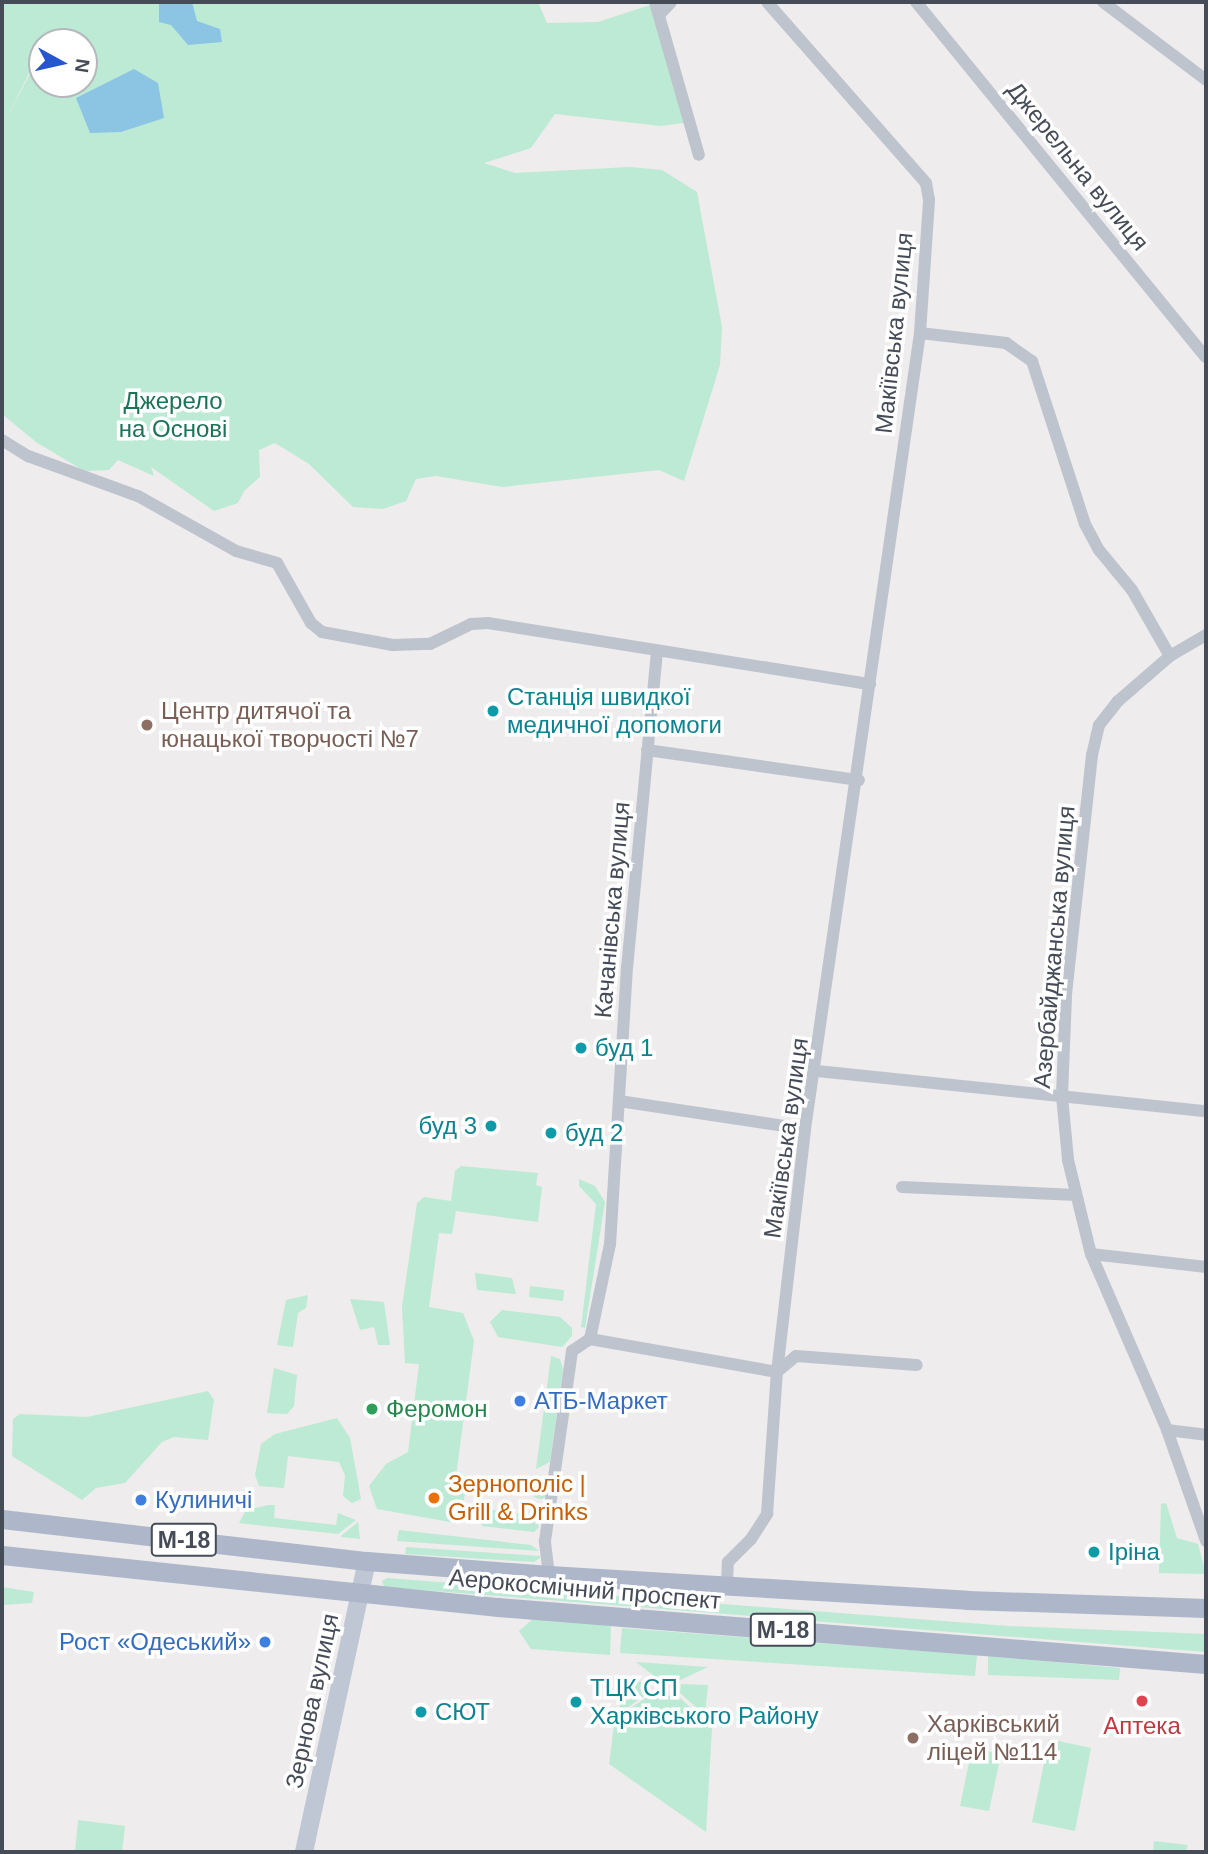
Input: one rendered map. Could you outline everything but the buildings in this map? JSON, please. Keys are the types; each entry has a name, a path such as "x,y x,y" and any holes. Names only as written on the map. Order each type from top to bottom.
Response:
{"main road":[{"name":"Аерокосмічний проспект","path":"2,1519 367,1561 549,1575 1068,1605 1206,1608"},
{"name":"Аерокосмічний проспект","path":"2,1555 360,1593 1206,1664"}],"street":[{"path":"671,2 657,8 699,155"},
{"name":"Макіївська вулиця","path":"727,1585 728,1562 751,1539 767,1514 777,1372 805,1129 817,1071 920,333 926,183 767,2"},
{"name":"Джерельна вулиця","path":"916,2 1206,357"},
{"path":"1103,2 1206,80"},
{"path":"920,333 1006,343 1031,361 1086,524 1099,550 1132,590 1170,656"},
{"path":"2,440 28,456 138,496 236,551 277,563 311,623 322,632 393,645 430,644 471,624 488,623 870,684"},
{"name":"Азербайджанська вулиця","path":"1206,635 1170,656 1118,701 1096,735 1068,983 1062,1096 1076,1195 1091,1254 1167,1430 1206,1541"},
{"name":"Качанівська вулиця","path":"549,1575 545,1541 572,1351 590,1339 610,1244 619,1101 657,651"},
{"path":"647,750 859,780"},
{"path":"817,1071 1206,1111"},
{"path":"619,1101 805,1129"},
{"path":"902,1186 1076,1195"},
{"path":"1091,1254 1206,1267"},
{"path":"590,1339 777,1372 796,1356 917,1365"},
{"path":"1167,1430 1206,1435"},
{"name":"Зернова вулиця","path":"304,1852 367,1561"}],"green space":[{"name":"Джерело на Основі","path":"2,2 538,2 547,23 598,22 650,5 690,122 661,126 555,114 531,148 484,163 515,173 630,167 662,170 697,192 722,327 720,365 684,481 659,470 502,487 436,476 416,479 406,501 383,509 353,507 309,464 275,443 259,450 260,477 244,491 238,503 214,511 151,467 154,476 118,460 109,470 84,471 36,442 2,414"},
{"path":"461,1166 538,1173 536,1185 542,1187 538,1222 456,1211 452,1234 439,1233 429,1307 463,1313 474,1341 454,1491 465,1493 461,1517 450,1522 377,1509 369,1486 386,1464 408,1452 419,1364 405,1363 402,1307 417,1203 424,1197 451,1201 455,1171"},
{"path":"579,1179 595,1186 605,1202 585,1328 581,1327 596,1204 579,1186"},
{"path":"475,1273 512,1278 516,1294 477,1290"},
{"path":"530,1286 564,1290 563,1301 529,1297"},
{"path":"308,1295 306,1308 298,1313 293,1347 277,1345 286,1300"},
{"path":"350,1299 384,1302 390,1345 378,1345 374,1327 360,1330"},
{"path":"502,1310 560,1317 572,1328 572,1336 562,1347 498,1337 490,1322"},
{"path":"551,1356 560,1359 563,1369 550,1462 536,1469"},
{"path":"274,1368 297,1375 294,1406 287,1414 267,1413"},
{"path":"208,1391 214,1400 208,1440 174,1437 162,1442 125,1483 96,1488 82,1500 12,1456 13,1419 20,1414 87,1417"},
{"path":"337,1418 350,1438 361,1499 352,1503 343,1496 345,1475 339,1462 288,1456 284,1488 259,1486 255,1475 261,1444 275,1434"},
{"path":"540,1481 546,1484 549,1490 546,1496 540,1499 534,1496 531,1490 534,1484"},
{"path":"1166,1503 1177,1538 1198,1544 1206,1574 1159,1573 1161,1504"},
{"path":"275,1505 274,1518 336,1525 338,1513 356,1520 338,1534 239,1523 246,1510"},
{"path":"485,1509 533,1515 539,1527 534,1532 482,1526 477,1517"},
{"path":"358,1522 360,1539 341,1537 341,1536"},
{"path":"399,1530 531,1545 539,1551 397,1541"},
{"path":"406,1547 540,1558 534,1562 405,1554"},
{"path":"387,1578 1008,1626 1206,1634 1206,1652 384,1587 382,1581"},
{"path":"2,1587 34,1592 32,1603 2,1605"},
{"path":"534,1618 611,1626 610,1655 531,1649 519,1631"},
{"path":"622,1628 977,1655 975,1676 620,1653"},
{"path":"988,1656 1120,1668 1119,1680 988,1675"},
{"path":"636,1662 708,1667 674,1683 662,1682"},
{"path":"622,1681 650,1682 649,1692 619,1714"},
{"path":"681,1684 708,1685 705,1715 680,1693"},
{"path":"652,1694 678,1696 712,1728 706,1832 609,1764 615,1718"},
{"path":"1049,1739 1091,1748 1075,1831 1032,1822"},
{"path":"972,1748 1001,1754 989,1811 960,1806"},
{"path":"78,1820 125,1826 122,1852 75,1852"},
{"path":"1154,1841 1188,1845 1185,1852 1153,1852"}],"water":[{"path":"159,2 192,2 197,21 220,29 222,42 188,45 171,25 159,22"},
{"path":"134,69 158,83 164,118 121,132 90,133 76,98 98,98 98,87"}],"place":[{"name":"Станція швидкої медичної допомоги","path":"493,711"},
{"name":"Центр дитячої та юнацької творчості №7","path":"147,725"},
{"name":"буд 1","path":"581,1048"},
{"name":"буд 3","path":"491,1126"},
{"name":"буд 2","path":"551,1133"},
{"name":"АТБ-Маркет","path":"520,1401"},
{"name":"Феромон","path":"372,1409"},
{"name":"Зернополіс | Grill & Drinks","path":"434,1498"},
{"name":"Кулиничі","path":"141,1500"},
{"name":"Іріна","path":"1094,1552"},
{"name":"Рост «Одеський»","path":"265,1642"},
{"name":"Аптека","path":"1142,1701"},
{"name":"ТЦК СП Харківського Району","path":"576,1702"},
{"name":"СЮТ","path":"421,1712"},
{"name":"Харківський ліцей №114","path":"913,1738"}]}
